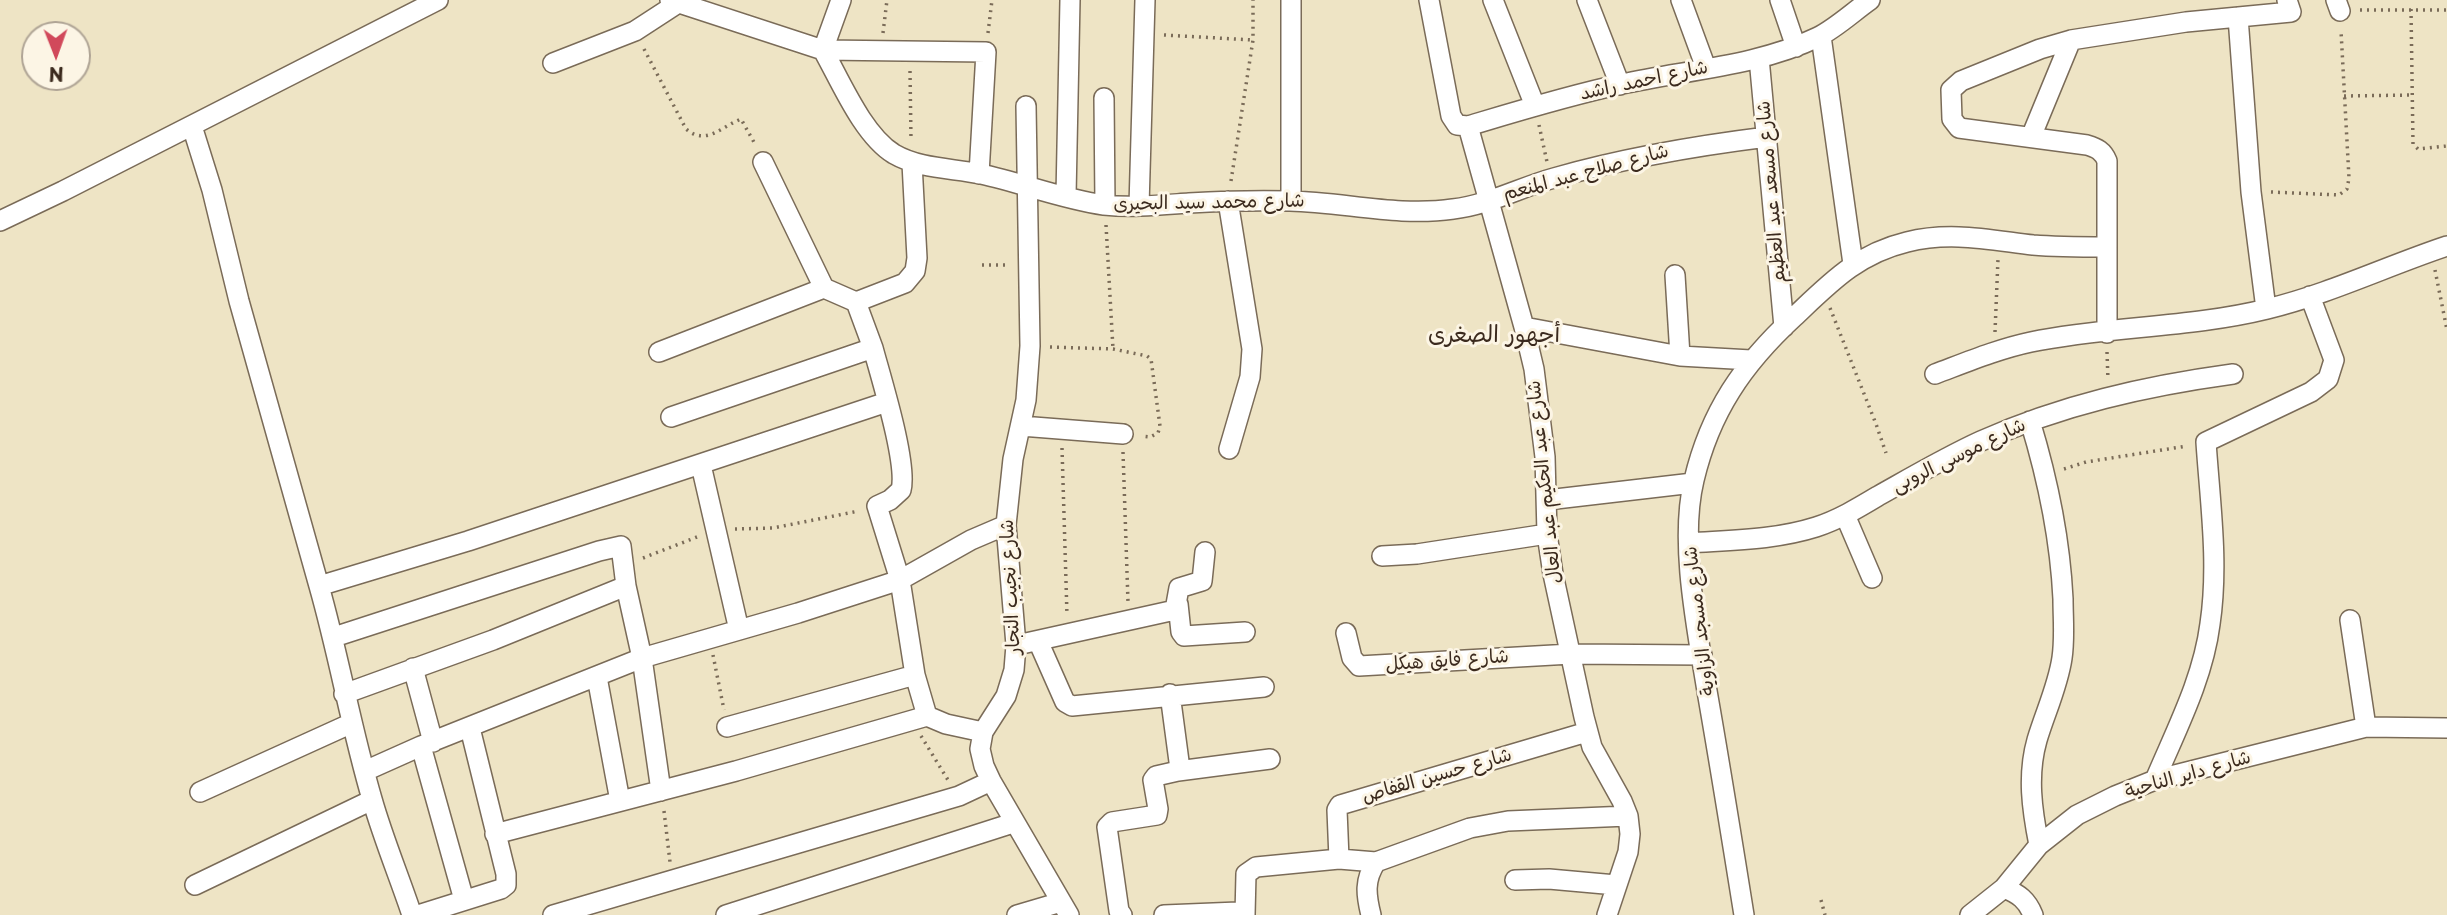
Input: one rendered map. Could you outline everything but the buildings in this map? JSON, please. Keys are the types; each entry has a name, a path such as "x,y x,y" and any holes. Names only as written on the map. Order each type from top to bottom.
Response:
{"street":[{"path":"0,220 192,126 438,0"},
{"path":"823,50 841,0"},
{"path":"1066,196 1070,0"},
{"path":"1139,206 1145,0"},
{"path":"1291,0 1291,201"},
{"path":"1429,0 1451,117 1457,125 1468,126"},
{"path":"1493,0 1535,106"},
{"path":"1587,0 1619,85"},
{"path":"1681,0 1706,68"},
{"path":"1780,0 1796,47"},
{"name":"شارع احمد راشد","path":"1468,126 1619,85 1759,58 1796,47 1821,36 1870,0"},
{"path":"2106,333 2105,156 2099,149 2087,145 1959,128 1952,119 1951,90 1961,81 2029,53 2071,40 2245,11 2291,12 2287,0"},
{"path":"553,63 635,31 674,1 823,50 986,52 979,174"},
{"path":"2245,11 2251,191 2266,309"},
{"path":"1821,36 1853,264"},
{"path":"2031,137 2071,40"},
{"name":"شارع محمد سيد البحيرى","path":"823,50 874,136 892,152 912,163 979,174 1104,205 1291,201 1424,212 1455,209 1488,200"},
{"name":"شارع مسعد عبد العظيم","path":"1759,58 1784,327"},
{"path":"1104,98 1104,205"},
{"name":"شارع نجيب النجار","path":"983,732 1006,696 1014,670 1016,645 1006,526 1030,346 1026,106"},
{"path":"192,126 212,190 243,314 334,637 344,694 372,800 412,915"},
{"name":"شارع عبد الحكيم عبد العال","path":"1468,126 1524,327 1541,413 1547,534 1560,614 1587,732 1628,816 1628,852 1607,915"},
{"name":"شارع صلاح عبد المنعم","path":"1488,200 1550,178 1633,157 1767,137"},
{"path":"763,162 824,288 856,302 905,283 915,271 917,258 912,163"},
{"path":"1228,201 1252,349 1250,377 1229,449"},
{"name":"شارع مسجد الزاوية","path":"1744,915 1702,655 1689,543 1693,483 1705,439 1725,398 1751,360 1823,290 1853,264 1887,248 1937,237 1969,236 2035,245 2107,247"},
{"path":"1935,374 1994,352 2068,336 2106,333 2266,309 2310,296 2439,248"},
{"path":"1675,275 1680,356"},
{"path":"659,352 824,288"},
{"path":"2155,780 2201,669 2210,624 2214,568 2206,442 2311,392 2328,379 2334,360 2310,296"},
{"path":"856,302 873,348 901,462 901,490 890,500 877,506 900,580 920,718"},
{"path":"1524,327 1680,356 1751,360"},
{"path":"671,417 873,348"},
{"name":"شارع موسى الروبى","path":"1689,543 1790,534 1818,526 1845,515 1938,462 2030,421 2109,396 2170,383 2233,374"},
{"path":"319,586 467,541 887,402"},
{"path":"2030,421 2056,520 2064,637 2058,672 2036,742 2031,777 2032,811 2039,845"},
{"path":"1021,426 1123,434"},
{"path":"701,464 739,630"},
{"path":"1547,500 1693,483"},
{"path":"1845,515 1872,578"},
{"path":"365,771 642,658 710,640 900,580 971,540 1006,526"},
{"path":"1382,556 1417,554 1547,534"},
{"path":"334,637 610,548 622,547 626,586 642,658 661,790"},
{"path":"1205,552 1202,581 1180,588 1178,604 1181,632 1184,636 1245,632"},
{"path":"344,694 493,640 626,586"},
{"path":"1016,645 1172,611 1178,604"},
{"path":"2350,620 2365,727"},
{"name":"شارع فايق هيكل","path":"1346,633 1352,658 1359,666 1571,654"},
{"path":"1038,641 1065,702 1072,706 1170,694 1264,687"},
{"path":"1571,654 1702,655"},
{"path":"413,668 427,744 464,900"},
{"path":"727,727 915,675"},
{"path":"597,677 620,801"},
{"path":"1170,694 1180,766 1178,772"},
{"path":"495,834 920,718 983,732 981,749 984,766 1013,823 1065,909 1017,915"},
{"path":"200,792 352,723"},
{"name":"شارع داير الناحية","path":"1970,915 2004,888 2039,845 2077,816 2115,796 2155,780 2365,727 2447,727"},
{"path":"418,915 501,889 506,885 506,874 470,728"},
{"name":"شارع حسين القفاص","path":"1339,859 1337,810 1340,805 1587,732"},
{"path":"1122,915 1119,911 1107,831 1109,824 1157,815 1153,779 1159,775 1270,758"},
{"path":"553,915 959,796 991,781"},
{"path":"195,885 372,800"},
{"path":"1164,915 1238,912 1244,915 1246,880 1250,870 1339,859 1377,862 1489,823 1628,816"},
{"path":"726,915 1013,823"},
{"path":"1371,915 1366,891 1367,881 1377,862"},
{"path":"1515,880 1583,881 1616,885"},
{"path":"2004,888 2018,894 2029,904 2033,915"}],"path":[{"path":"880,51 887,0"},
{"path":"986,52 992,0"},
{"path":"1228,201 1253,40 1253,0"},
{"path":"2251,191 2343,193 2349,178 2338,5 2447,10"},
{"path":"2411,9 2414,147 2447,146"},
{"path":"635,31 686,129 694,136 706,137 740,119 743,120 763,162"},
{"path":"1145,34 1253,40"},
{"path":"909,53 912,163"},
{"path":"2344,96 2413,94"},
{"path":"1535,106 1550,178"},
{"path":"1104,205 1113,349"},
{"path":"1994,352 1999,240"},
{"path":"2439,248 2447,330"},
{"path":"982,265 1030,264"},
{"path":"1823,290 1886,453"},
{"path":"2106,333 2109,396"},
{"path":"1030,346 1113,349 1151,359 1160,426 1158,433 1150,437 1123,434 1129,621"},
{"path":"1061,429 1067,634"},
{"path":"2046,474 2086,462 2206,442"},
{"path":"624,566 717,529 773,528 877,506"},
{"path":"710,640 727,727"},
{"path":"920,718 959,796"},
{"path":"661,790 672,882"},
{"path":"1821,900 1825,915"}],"district":[{"name":"أجهور الصغرى","path":"1494,336"}]}
